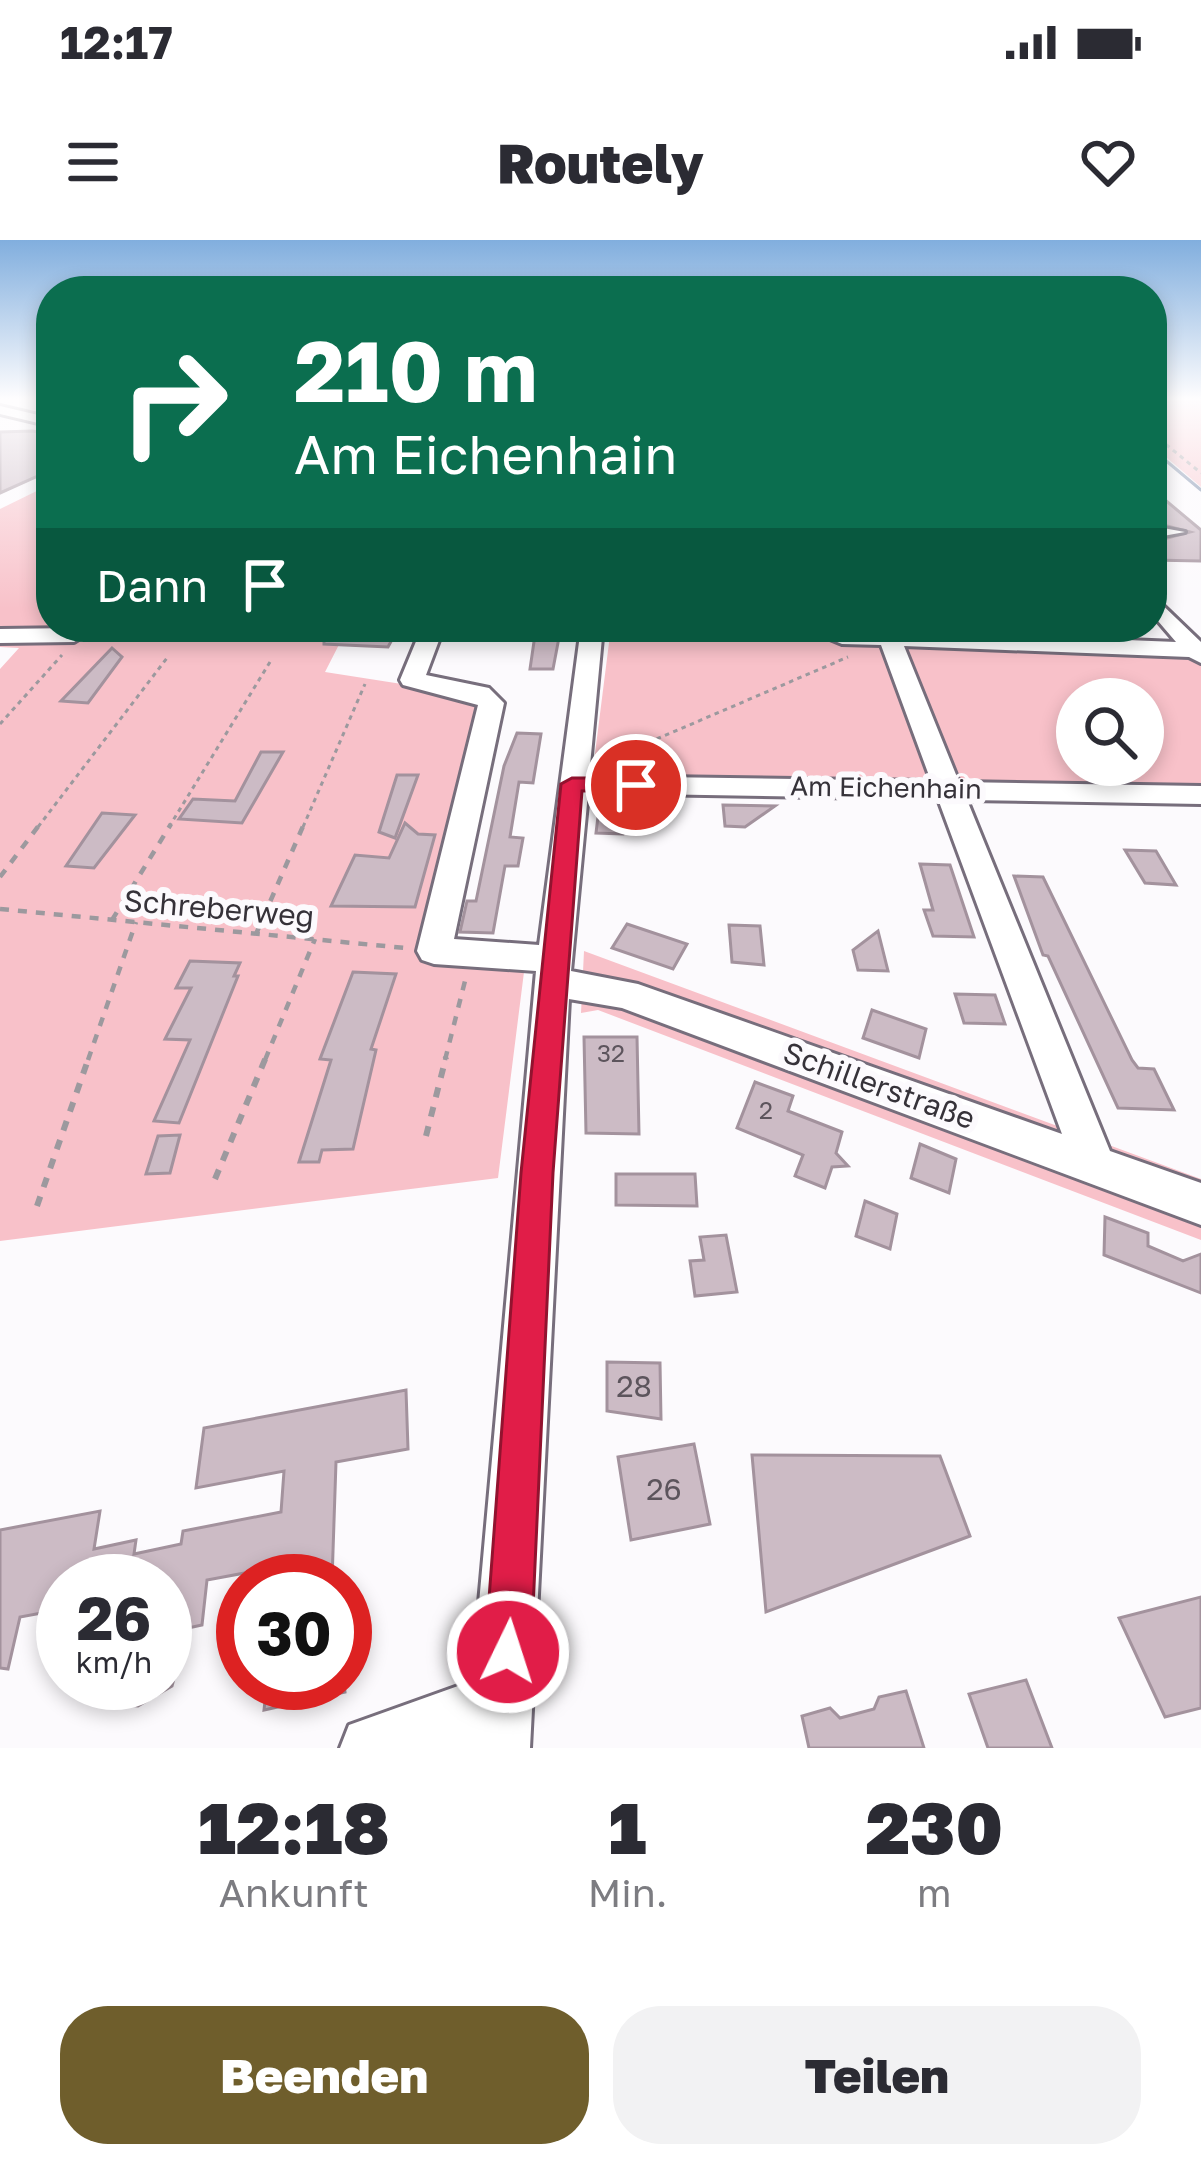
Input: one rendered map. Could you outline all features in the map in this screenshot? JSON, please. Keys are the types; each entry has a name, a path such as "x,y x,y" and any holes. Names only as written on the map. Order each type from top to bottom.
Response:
{"street":[{"path":"1167,532 1176,532"},
{"path":"1167,617 1199,652"},
{"path":"2,624 36,634"},
{"path":"427,642 412,680 480,692 491,703 434,950"},
{"path":"372,1748 501,1724 553,971 582,784 591,642"},
{"path":"891,642 1094,1164"},
{"path":"1005,642 1199,652"},
{"name":"Am Eichenhain","path":"582,784 1201,795"},
{"name":"Schillerstraße","path":"434,950 553,971 625,994 1201,1204"}],"path":[{"path":"582,784 631,750 875,642"},
{"path":"0,724 70,643"},
{"path":"0,877 167,658"},
{"path":"112,920 270,662"},
{"path":"256,934 365,684"},
{"name":"Schreberweg","path":"0,909 434,950"},
{"path":"37,1206 136,922"},
{"path":"215,1179 315,939"},
{"path":"425,1136 472,954"}],"shaded area":[{"path":"1179,468 1201,468 1201,487"},
{"path":"36,491 36,642 340,642 325,672 472,695 483,704 419,960 524,972 498,1178 0,1241 0,669 19,648 0,647 0,509"},
{"path":"609,642 981,642 1201,650 1201,795 591,785"},
{"path":"584,951 1201,1179 1201,1240 598,1010 581,1013"}],"building":[{"path":"0,468 36,468 36,477 0,493"},
{"path":"1167,502 1201,530 1201,561 1167,560 1167,538 1190,532 1167,526"},
{"path":"324,642 391,642 388,647"},
{"path":"534,642 558,642 553,669 530,669"},
{"path":"112,648 122,657 88,703 61,701"},
{"path":"517,733 541,734 533,783 519,782 510,837 523,838 518,866 505,866 493,933 460,932 467,901 476,901 504,766"},
{"path":"261,752 283,752 242,823 179,819 193,799 235,801"},
{"path":"397,775 418,775 395,838 379,832"},
{"path":"600,800 627,801 623,834 596,833"},
{"path":"723,805 775,806 745,827 725,826"},
{"path":"102,813 135,815 94,868 66,866"},
{"path":"405,823 418,834 435,835 415,907 331,906 355,855 389,858"},
{"path":"1125,850 1156,851 1176,885 1145,883"},
{"path":"920,864 950,865 974,937 933,936 924,910 933,910"},
{"path":"1014,876 1043,877 1132,1060 1138,1068 1154,1069 1174,1110 1118,1108 1048,956 1043,955"},
{"path":"627,924 687,944 673,969 612,948"},
{"path":"729,925 760,926 764,965 732,962"},
{"path":"878,931 888,971 858,970 853,950"},
{"path":"190,961 240,963 234,976 238,976 179,1123 154,1121 190,1040 165,1039 191,988 176,988"},
{"path":"353,972 396,974 371,1049 376,1050 353,1149 322,1150 319,1162 299,1162 331,1060 320,1059"},
{"path":"955,994 995,995 1005,1024 964,1023"},
{"path":"872,1010 926,1029 919,1058 863,1038"},
{"path":"584,1037 637,1037 639,1134 586,1133"},
{"path":"755,1082 793,1096 788,1111 842,1132 836,1153 848,1166 832,1167 825,1188 795,1176 803,1155 737,1128"},
{"path":"180,1135 170,1173 146,1174 158,1136"},
{"path":"920,1144 956,1159 949,1193 911,1178"},
{"path":"616,1174 695,1174 697,1206 616,1205"},
{"path":"865,1201 897,1214 890,1249 856,1236"},
{"path":"1105,1217 1148,1233 1148,1246 1183,1261 1201,1254 1201,1293 1104,1255"},
{"path":"726,1235 737,1292 695,1296 690,1261 704,1260 700,1237"},
{"path":"607,1362 660,1363 661,1419 607,1411"},
{"path":"406,1390 408,1449 336,1462 333,1554 216,1554 216,1578 207,1580 202,1625 192,1627 192,1554 134,1554 181,1544 183,1531 281,1512 284,1471 196,1488 204,1428"},
{"path":"694,1444 710,1524 631,1540 618,1457"},
{"path":"752,1455 940,1456 970,1536 766,1612"},
{"path":"100,1511 94,1549 136,1540 134,1554 36,1554 36,1614 20,1617 8,1669 0,1668 0,1530"},
{"path":"1201,1597 1201,1708 1165,1717 1119,1618"},
{"path":"1026,1680 1052,1748 988,1748 969,1694"},
{"path":"906,1691 924,1748 809,1748 802,1716 830,1708 840,1718 874,1709 879,1697"}],"waterway":[{"path":"1175,468 1201,490"}],"route":[{"path":"508,1652 537,1173 572,784 636,785"}]}
